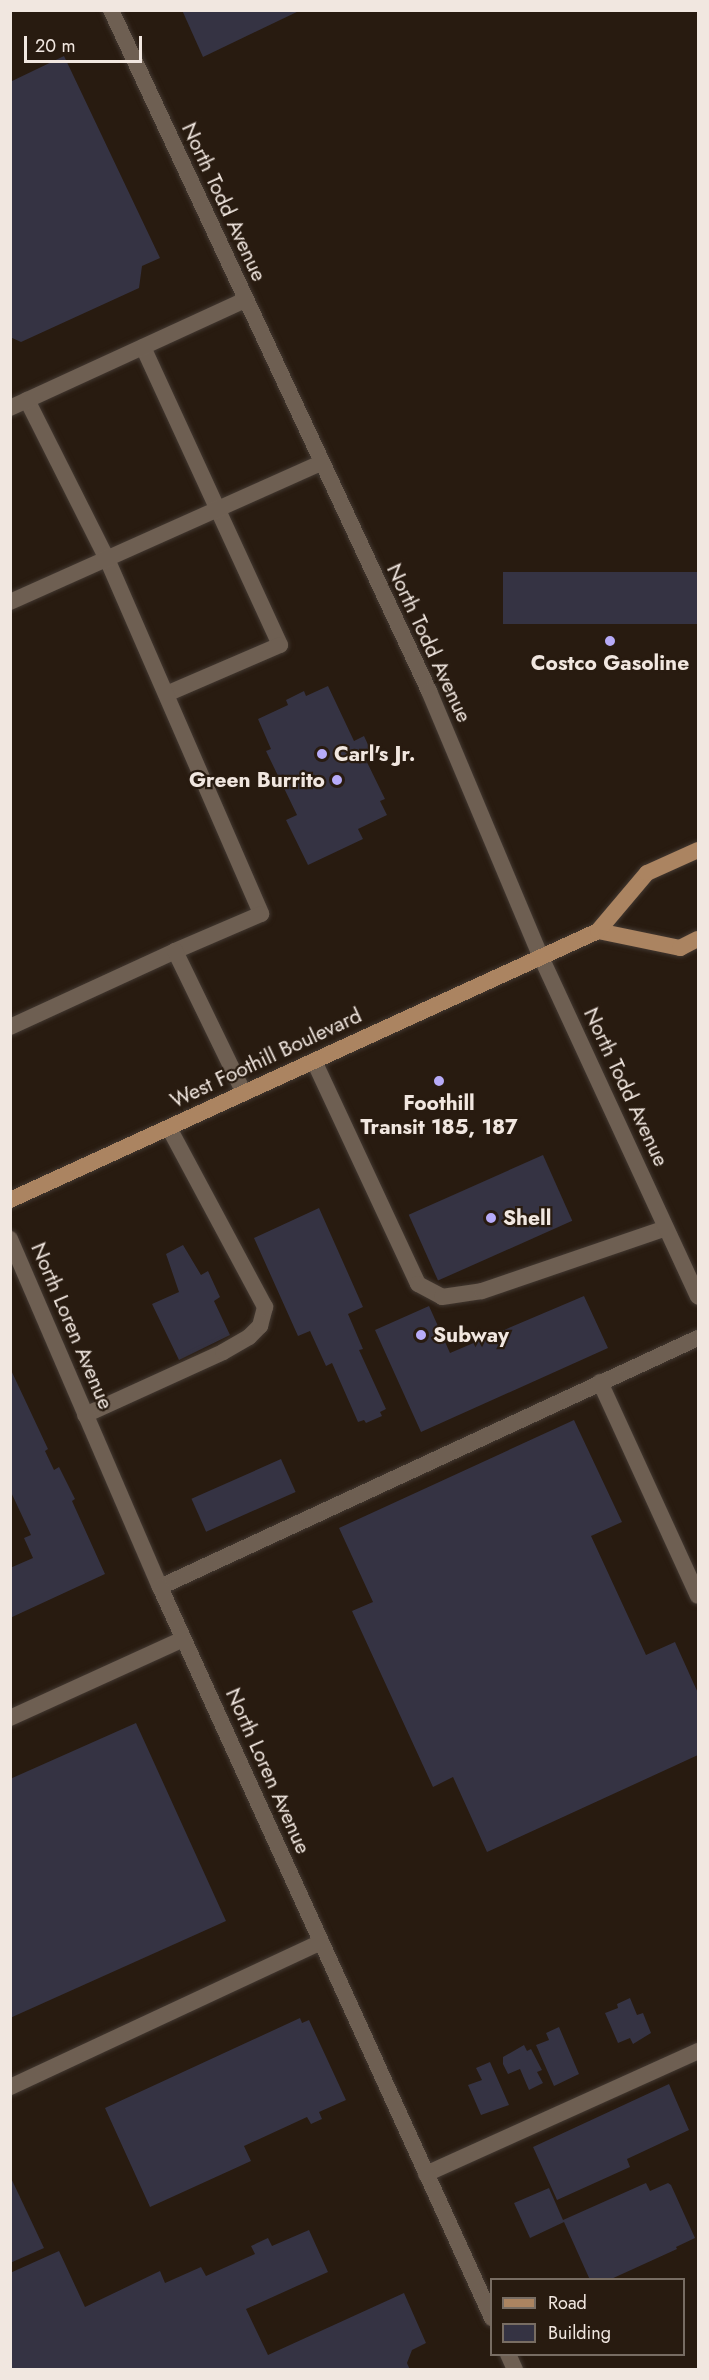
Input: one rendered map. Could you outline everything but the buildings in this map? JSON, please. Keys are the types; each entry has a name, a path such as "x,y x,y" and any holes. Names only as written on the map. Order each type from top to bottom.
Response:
{"main road":[{"path":"699,850 647,873 598,931 680,948 699,939"},
{"name":"West Foothill Boulevard","path":"10,1200 598,931"}],"street":[{"name":"North Todd Avenue","path":"111,10 429,691 541,957 699,1297"},
{"path":"10,408 245,300"},
{"path":"143,347 219,508 280,645 166,694"},
{"path":"10,1027 261,914 107,559 27,400"},
{"path":"10,602 321,463"},
{"path":"175,951 244,1093"},
{"path":"314,1061 418,1284 442,1297 482,1291 666,1228"},
{"path":"86,1415 223,1352 249,1337 260,1326 265,1307 169,1128"},
{"name":"North Loren Avenue","path":"10,1239 183,1639 490,2314"},
{"path":"160,1587 699,1338"},
{"path":"600,1382 699,1596"},
{"path":"10,1718 183,1639"},
{"path":"10,2087 321,1942"},
{"path":"426,2174 699,2051"},
{"path":"508,2356 515,2370"}],"place":[{"name":"Costco Gasoline","path":"610,641"},
{"name":"Carl's Jr.","path":"322,754"},
{"name":"Green Burrito","path":"337,780"},
{"name":"Foothill Transit 185, 187","path":"439,1081"},
{"name":"Shell","path":"491,1218"},
{"name":"Subway","path":"421,1335"}]}
